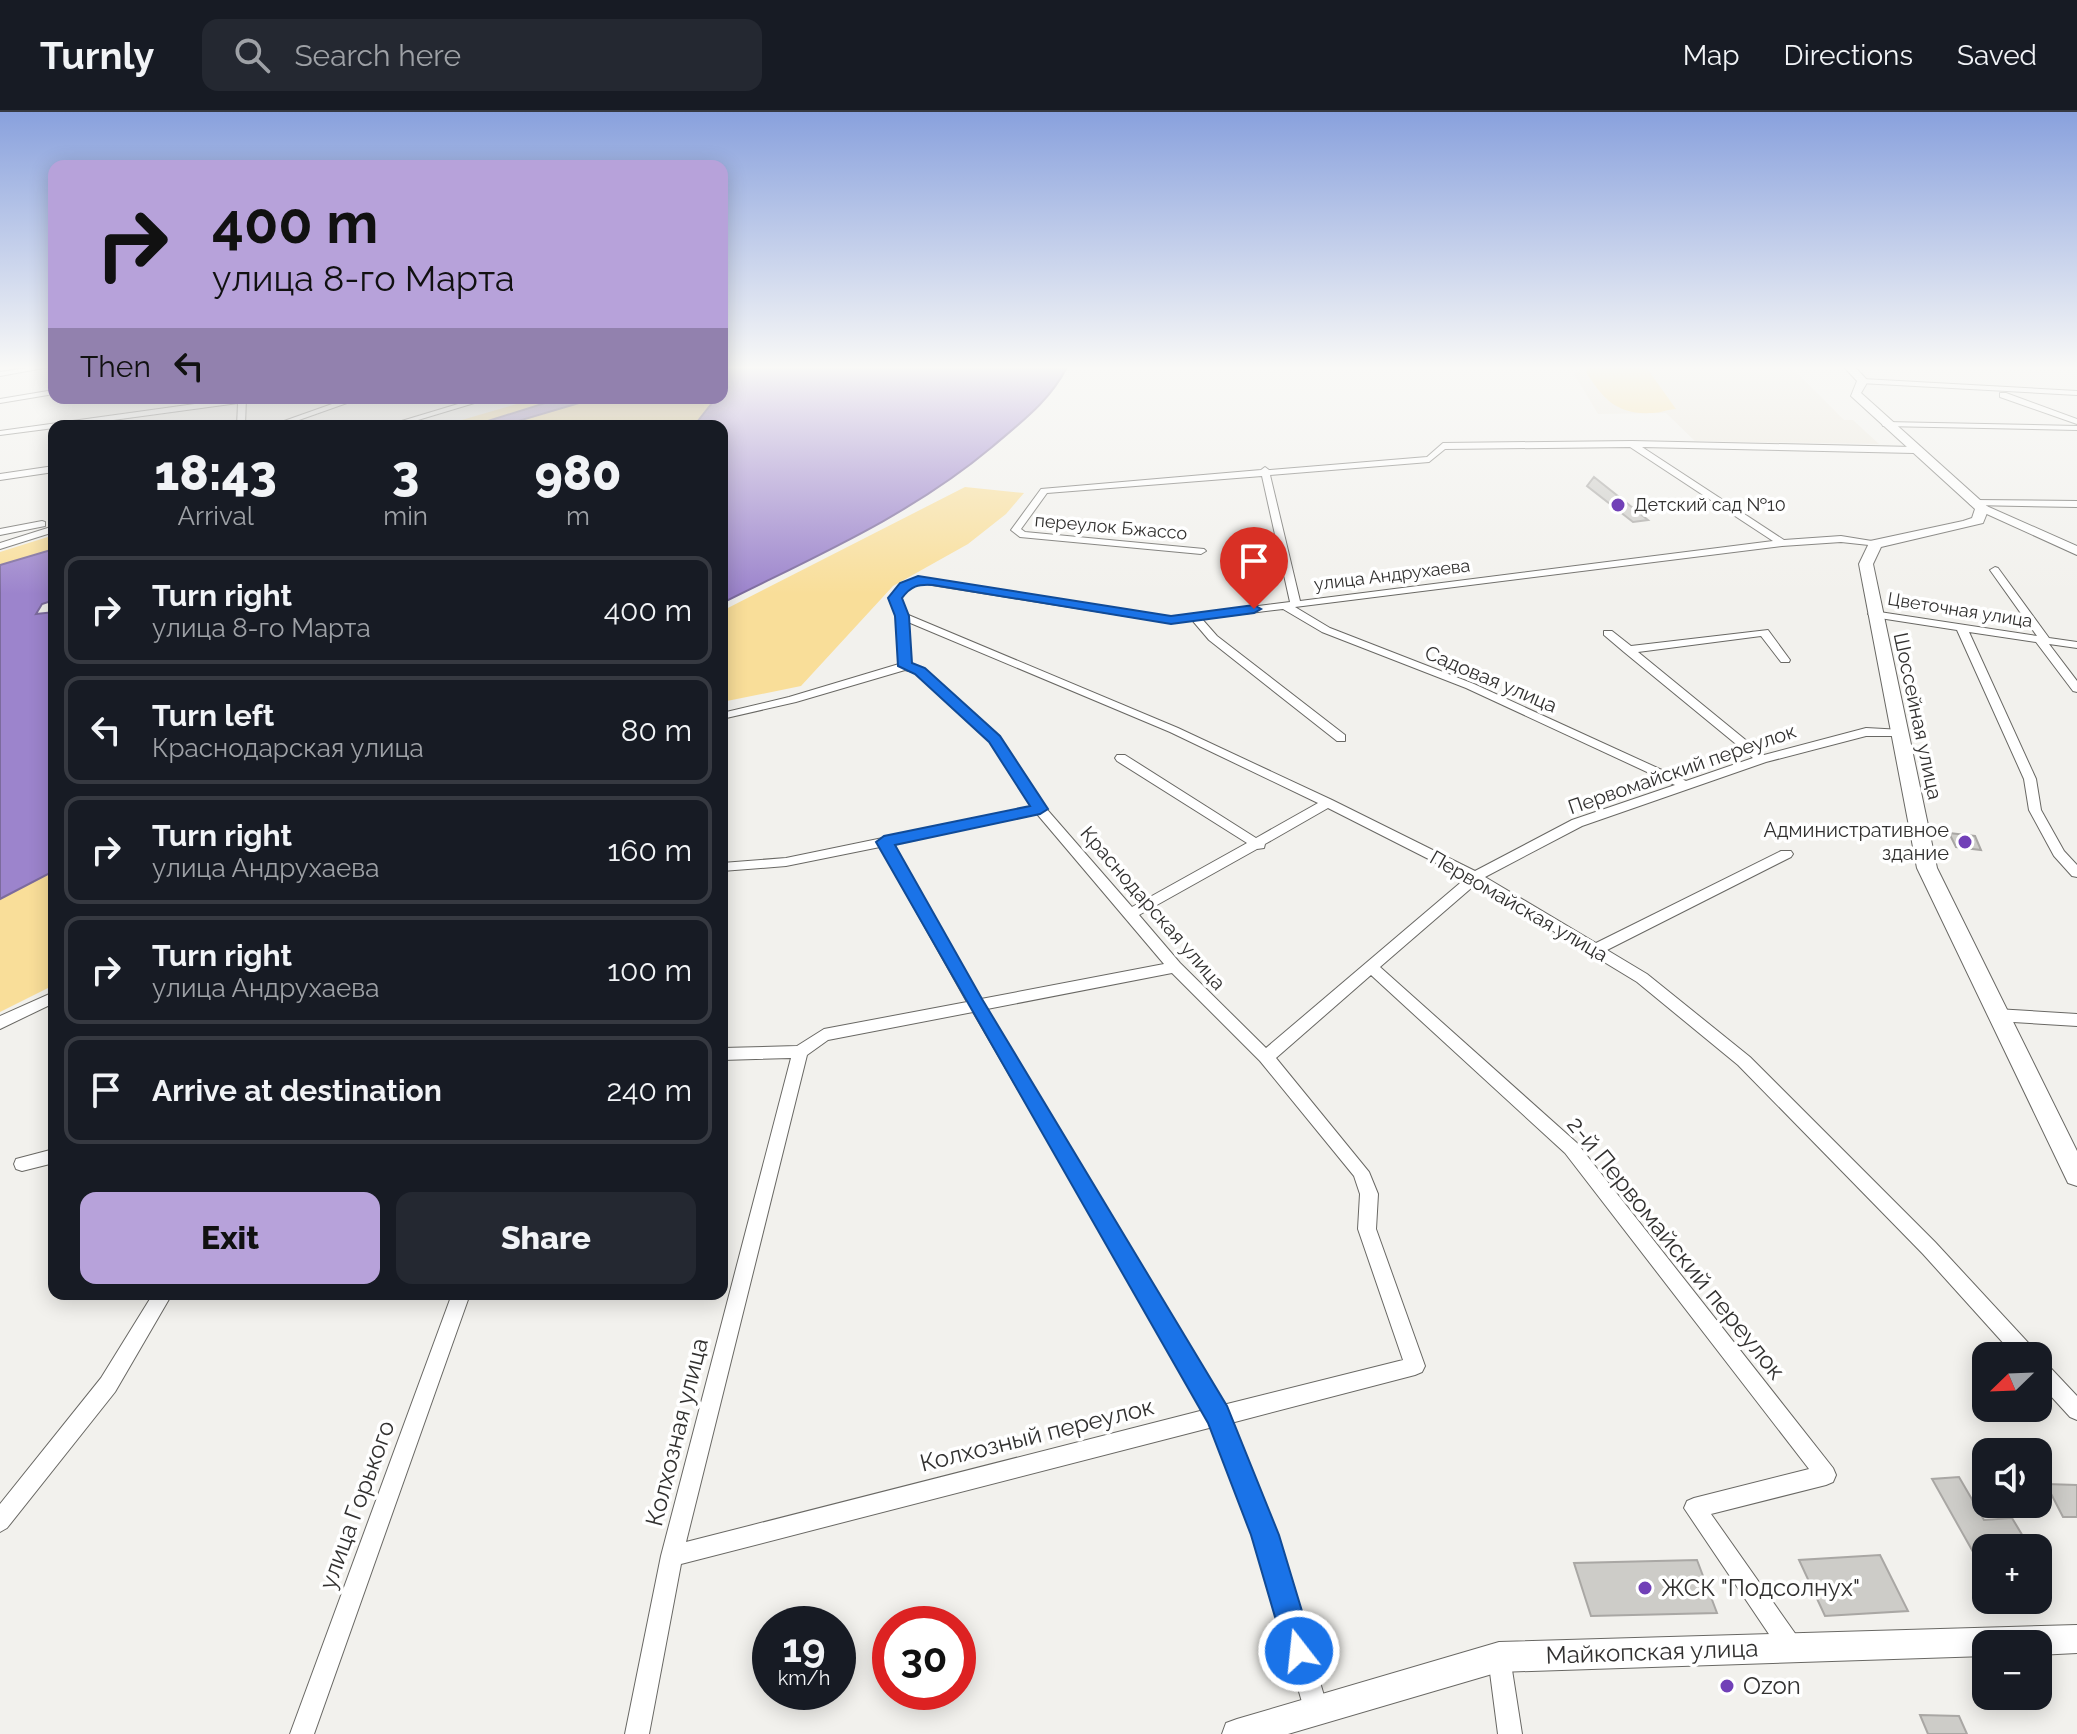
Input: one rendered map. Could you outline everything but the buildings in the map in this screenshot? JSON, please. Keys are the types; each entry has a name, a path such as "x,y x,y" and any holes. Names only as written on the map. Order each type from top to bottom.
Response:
{"main road":[{"path":"1875,544 1978,520 1978,505 1906,443"},
{"name":"Шоссейная улица","path":"1875,544 1866,564 1873,614 1927,868 2077,1176"}],"street":[{"path":"1632,444 1782,543"},
{"path":"1290,605 1265,470 1429,459 1443,446 1632,444 1914,450"},
{"path":"0,477 48,470"},
{"name":"переулок Бжассо","path":"1201,551 1018,533 1016,530 1040,493 1265,470"},
{"path":"1978,505 2077,504"},
{"path":"1978,505 2077,551"},
{"path":"0,532 48,521"},
{"path":"0,546 48,531"},
{"name":"улица Андрухаева","path":"905,666 902,616 895,598 905,586 918,580 1171,620 1782,543 1841,539 1875,544"},
{"name":"Цветочная улица","path":"1995,570 2077,689"},
{"name":"Садовая улица","path":"1290,605 1326,630 1470,686 1685,785"},
{"name":"Цветочная улица","path":"1873,614 2077,645"},
{"name":"Первомайская улица","path":"902,616 1174,730 1328,803 1475,877 1642,978 1744,1061 1929,1248 2015,1342"},
{"path":"1195,617 1213,638 1341,738"},
{"path":"1962,629 2030,779 2035,810 2059,853 2077,873"},
{"path":"1628,650 1764,632 1785,660"},
{"path":"1608,633 1762,759"},
{"path":"728,715 792,700 905,666"},
{"name":"Краснодарская улица","path":"905,666 920,671 994,739 1040,809 1175,967 1266,1057 1361,1172 1369,1194 1367,1229 1415,1366"},
{"name":"Первомайский переулок","path":"1266,1057 1475,877 1577,823 1762,759 1876,730 1899,732"},
{"path":"1121,758 1259,845"},
{"path":"1130,914 1259,845 1328,803"},
{"path":"728,867 786,862 1040,809"},
{"path":"884,842 1218,1415 1265,1535 1316,1709"},
{"path":"1595,950 1786,854"},
{"name":"2-й Первомайский переулок","path":"1370,966 1571,1148 1826,1475 1694,1508 1792,1648"},
{"path":"728,1054 800,1052 824,1035 1175,967"},
{"path":"0,1023 48,1000"},
{"path":"1996,1015 2077,1020"},
{"name":"Колхозная улица","path":"637,1734 672,1556 800,1052"},
{"path":"22,1164 48,1158"},
{"path":"0,1521 108,1385 159,1300"},
{"name":"улица Горького","path":"302,1734 459,1300"},
{"name":"Колхозный переулок","path":"672,1556 1415,1366"},
{"path":"2052,1383 2077,1410"},
{"name":"Майкопская улица","path":"1237,1734 1499,1657 2077,1639"},
{"path":"1499,1657 1510,1734"}],"shaded area":[{"path":"728,443 997,443 929,493 827,551 728,600"},
{"path":"1799,443 1878,443 1879,444"},
{"path":"965,487 1024,493 1006,514 968,544 893,586 801,686 728,701 728,608"},
{"path":"48,537 48,551 0,565 0,552"},
{"path":"48,551 48,602 42,604 36,614 48,613 48,874 0,899 0,565"},
{"path":"48,874 48,988 0,1012 0,899"}],"place":[{"name":"Детский сад №10","path":"1618,505"},
{"name":"Административное здание","path":"1965,842"},
{"name":"ЖСК \"Подсолнух\"","path":"1645,1588"},
{"name":"Ozon","path":"1727,1686"}],"route":[{"path":"1254,609 1171,620 933,581 918,580 905,586 895,598 902,616 905,666 920,671 994,739 1040,809 884,842 1218,1415 1265,1535 1299,1651"}]}
